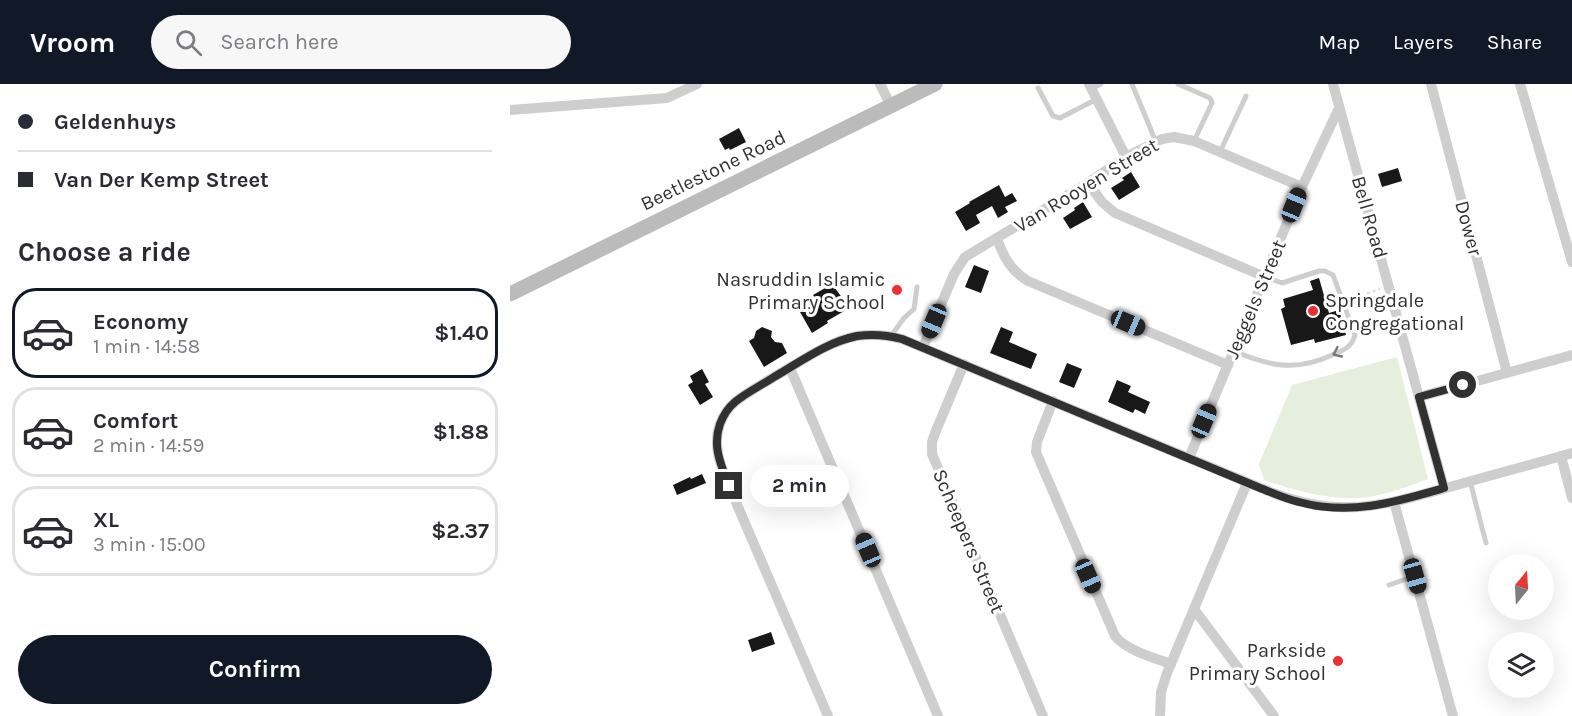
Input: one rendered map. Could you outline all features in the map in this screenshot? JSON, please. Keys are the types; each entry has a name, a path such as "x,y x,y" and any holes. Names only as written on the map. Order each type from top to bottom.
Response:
{"street":[{"path":"510,110 666,98 697,84"},
{"path":"880,84 891,106"},
{"name":"Beetlestone Road","path":"510,294 935,84"},
{"name":"Bell Road","path":"1333,84 1444,488"},
{"name":"Dower","path":"1431,84 1507,373"},
{"path":"1520,84 1572,262"},
{"path":"1095,89 1126,158"},
{"name":"Jeggels Street","path":"1189,458 1302,187 1339,108"},
{"name":"Van Rooyen Street","path":"923,347 960,263 971,253 1126,158 1162,139 1174,137 1194,141 1302,187"},
{"path":"1088,183 1102,202 1115,213 1265,277"},
{"path":"997,239 1009,266 1028,281 1228,365"},
{"path":"828,716 729,486 717,450 717,434 719,426 733,403 828,346 847,339 867,335 891,336 923,347 1247,483 1287,498 1328,508 1362,508 1394,502 1567,455 1572,498"},
{"path":"1419,397 1572,354"},
{"name":"Scheepers Street","path":"964,364 935,433 932,454 1043,716"},
{"path":"790,368 938,716"},
{"path":"1053,401 1036,442 1036,452 1106,616 1118,640 1171,664"},
{"path":"1160,716 1161,692 1171,664 1247,483"},
{"path":"1394,502 1453,716"},
{"path":"1194,609 1274,716"}],"lane":[{"path":"1132,84 1156,142"},
{"path":"1178,84 1212,100 1194,141"},
{"path":"1038,88 1056,118 1060,118 1095,89"},
{"path":"1220,152 1246,96"},
{"path":"1234,351 1268,363 1300,365 1327,358 1346,349 1353,341 1355,334 1333,275 1319,271 1282,283 1265,277"},
{"path":"891,336 914,309 917,287"},
{"path":"1470,481 1486,543"},
{"path":"1389,585 1415,576"}],"path":[{"path":"1343,301 1377,290"}],"green space":[{"path":"1397,357 1428,479 1379,495 1350,498 1306,492 1264,480 1259,464 1292,385"}],"building":[{"path":"739,128 746,142 725,150 719,139"},
{"path":"1398,168 1402,181 1382,187 1378,174"},
{"path":"1131,172 1140,187 1119,200 1111,188 1124,180 1122,178"},
{"path":"999,185 1005,197 1012,193 1017,201 1005,207 1008,212 998,218 992,206 976,215 980,223 966,231 955,212"},
{"path":"1083,202 1092,217 1070,229 1063,218"},
{"path":"974,265 989,271 981,293 965,287"},
{"path":"1319,278 1329,313 1339,310 1346,335 1315,343 1314,339 1291,345 1281,309 1285,307 1283,299 1313,290 1310,281"},
{"path":"832,284 846,303 843,305 846,310 812,333 800,312 818,302 813,295"},
{"path":"762,327 772,331 771,337 775,342 782,343 787,353 764,367 749,341"},
{"path":"1001,327 1013,332 1009,342 1037,354 1031,369 990,353"},
{"path":"1067,363 1082,369 1074,388 1059,382"},
{"path":"702,369 709,382 705,384 713,397 700,405 688,385 693,382 690,376"},
{"path":"1117,380 1131,386 1128,392 1150,402 1145,414 1135,409 1133,413 1108,402"},
{"path":"702,474 706,483 677,495 673,485"},
{"path":"771,632 775,644 752,652 748,640"}],"place":[{"name":"Nasruddin Islamic Primary School","path":"897,290"},
{"name":"Springdale Congregational","path":"1313,311"},
{"name":"Parkside Primary School","path":"1338,661"}],"route":[{"path":"729,486 718,457 717,434 719,426 733,403 828,346 857,336 877,335 902,339 1260,488 1287,498 1328,508 1375,506 1444,488 1419,397 1463,385"}]}
